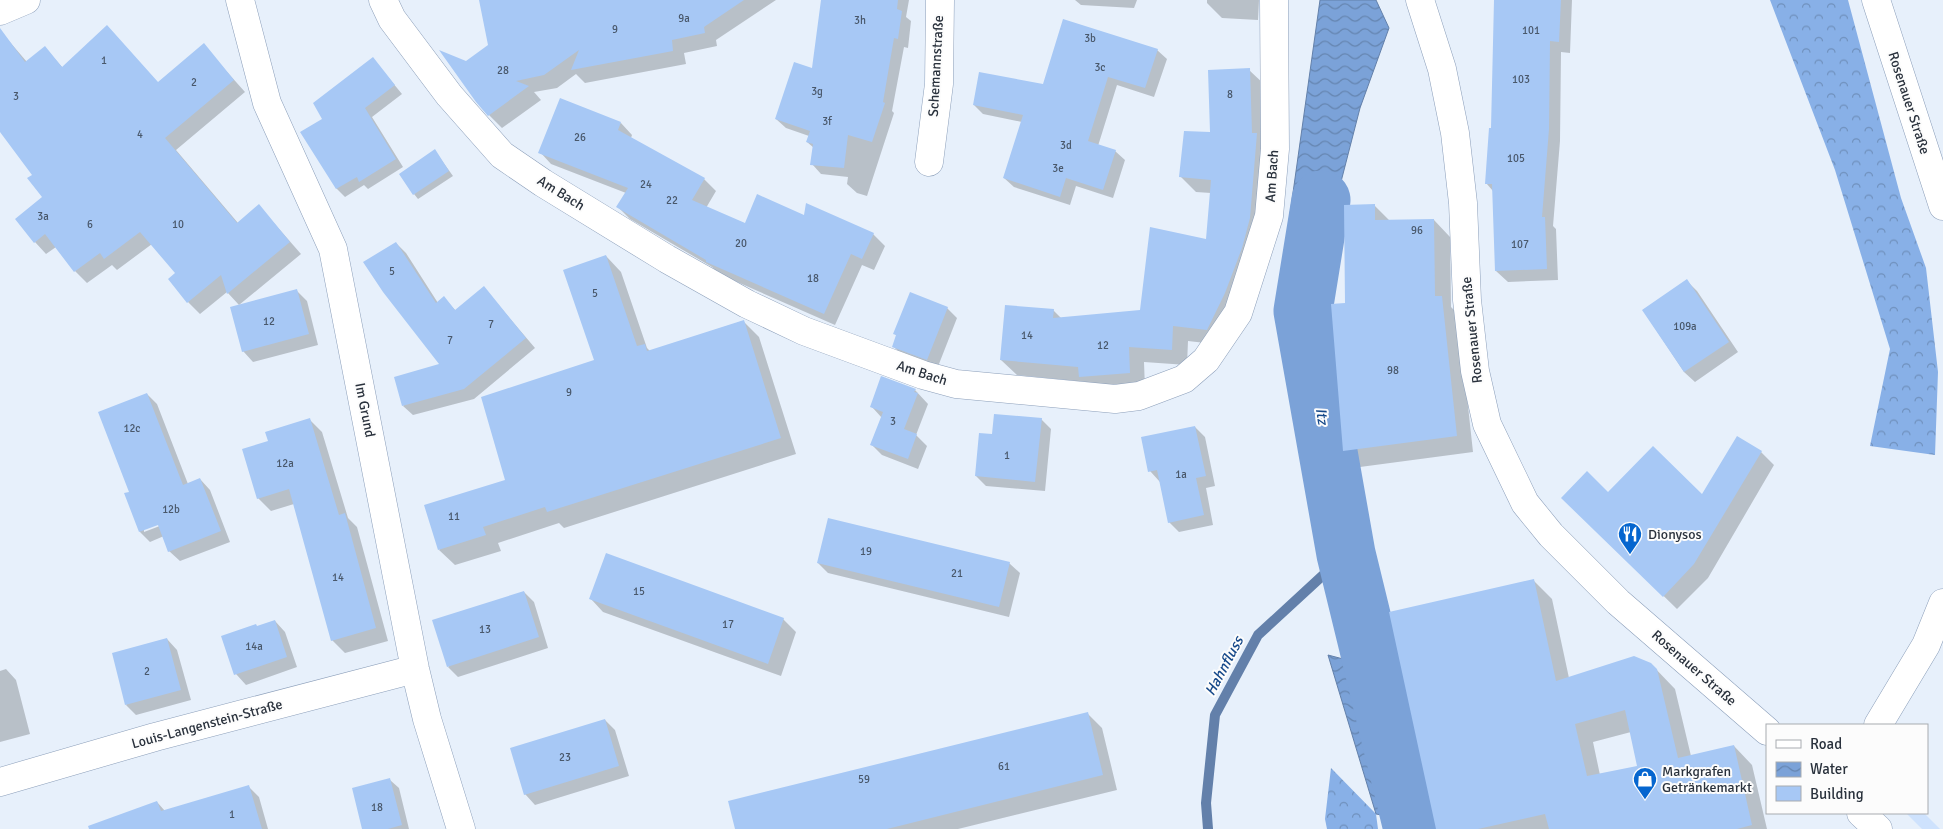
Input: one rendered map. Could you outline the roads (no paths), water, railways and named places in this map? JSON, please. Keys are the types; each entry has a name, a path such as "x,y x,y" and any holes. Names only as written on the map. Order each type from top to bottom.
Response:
{"street":[{"path":"0,11 26,0"},
{"name":"Im Grund","path":"240,0 267,103 333,249 415,669 427,719 461,829"},
{"name":"Am Bach","path":"383,0 392,19 449,96 502,155 543,183 666,259 731,295 804,331 923,375 956,384 1115,399 1139,396 1184,379 1206,360 1238,313 1270,216 1275,149 1274,0"},
{"name":"Schemannstraße","path":"928,162 938,84 940,0"},
{"name":"Rosenauer Straße","path":"1420,0 1442,69 1455,133 1463,203 1467,300 1475,372 1487,424 1525,503 1551,535 1618,602 1766,730"},
{"name":"Rosenauer Straße","path":"1876,0 1943,206"},
{"path":"1879,724 1926,645 1943,603"},
{"name":"Louis-Langenstein-Straße","path":"0,782 155,737 415,669"},
{"path":"1861,814 1878,829"}],"water":[{"path":"1320,0 1376,0 1389,28 1360,108 1318,271 1322,294 1284,257"},
{"path":"1328,655 1381,669 1428,823 1376,814"}],"waterway":[{"name":"Itz","path":"1321,200 1303,311 1346,554 1413,829"},
{"name":"Hahnfluss","path":"1208,829 1206,803 1215,715 1258,635 1346,554"}],"place":[{"name":"Dionysos","path":"1630,555"},
{"name":"Markgrafen Getränkemarkt","path":"1645,800"}]}
